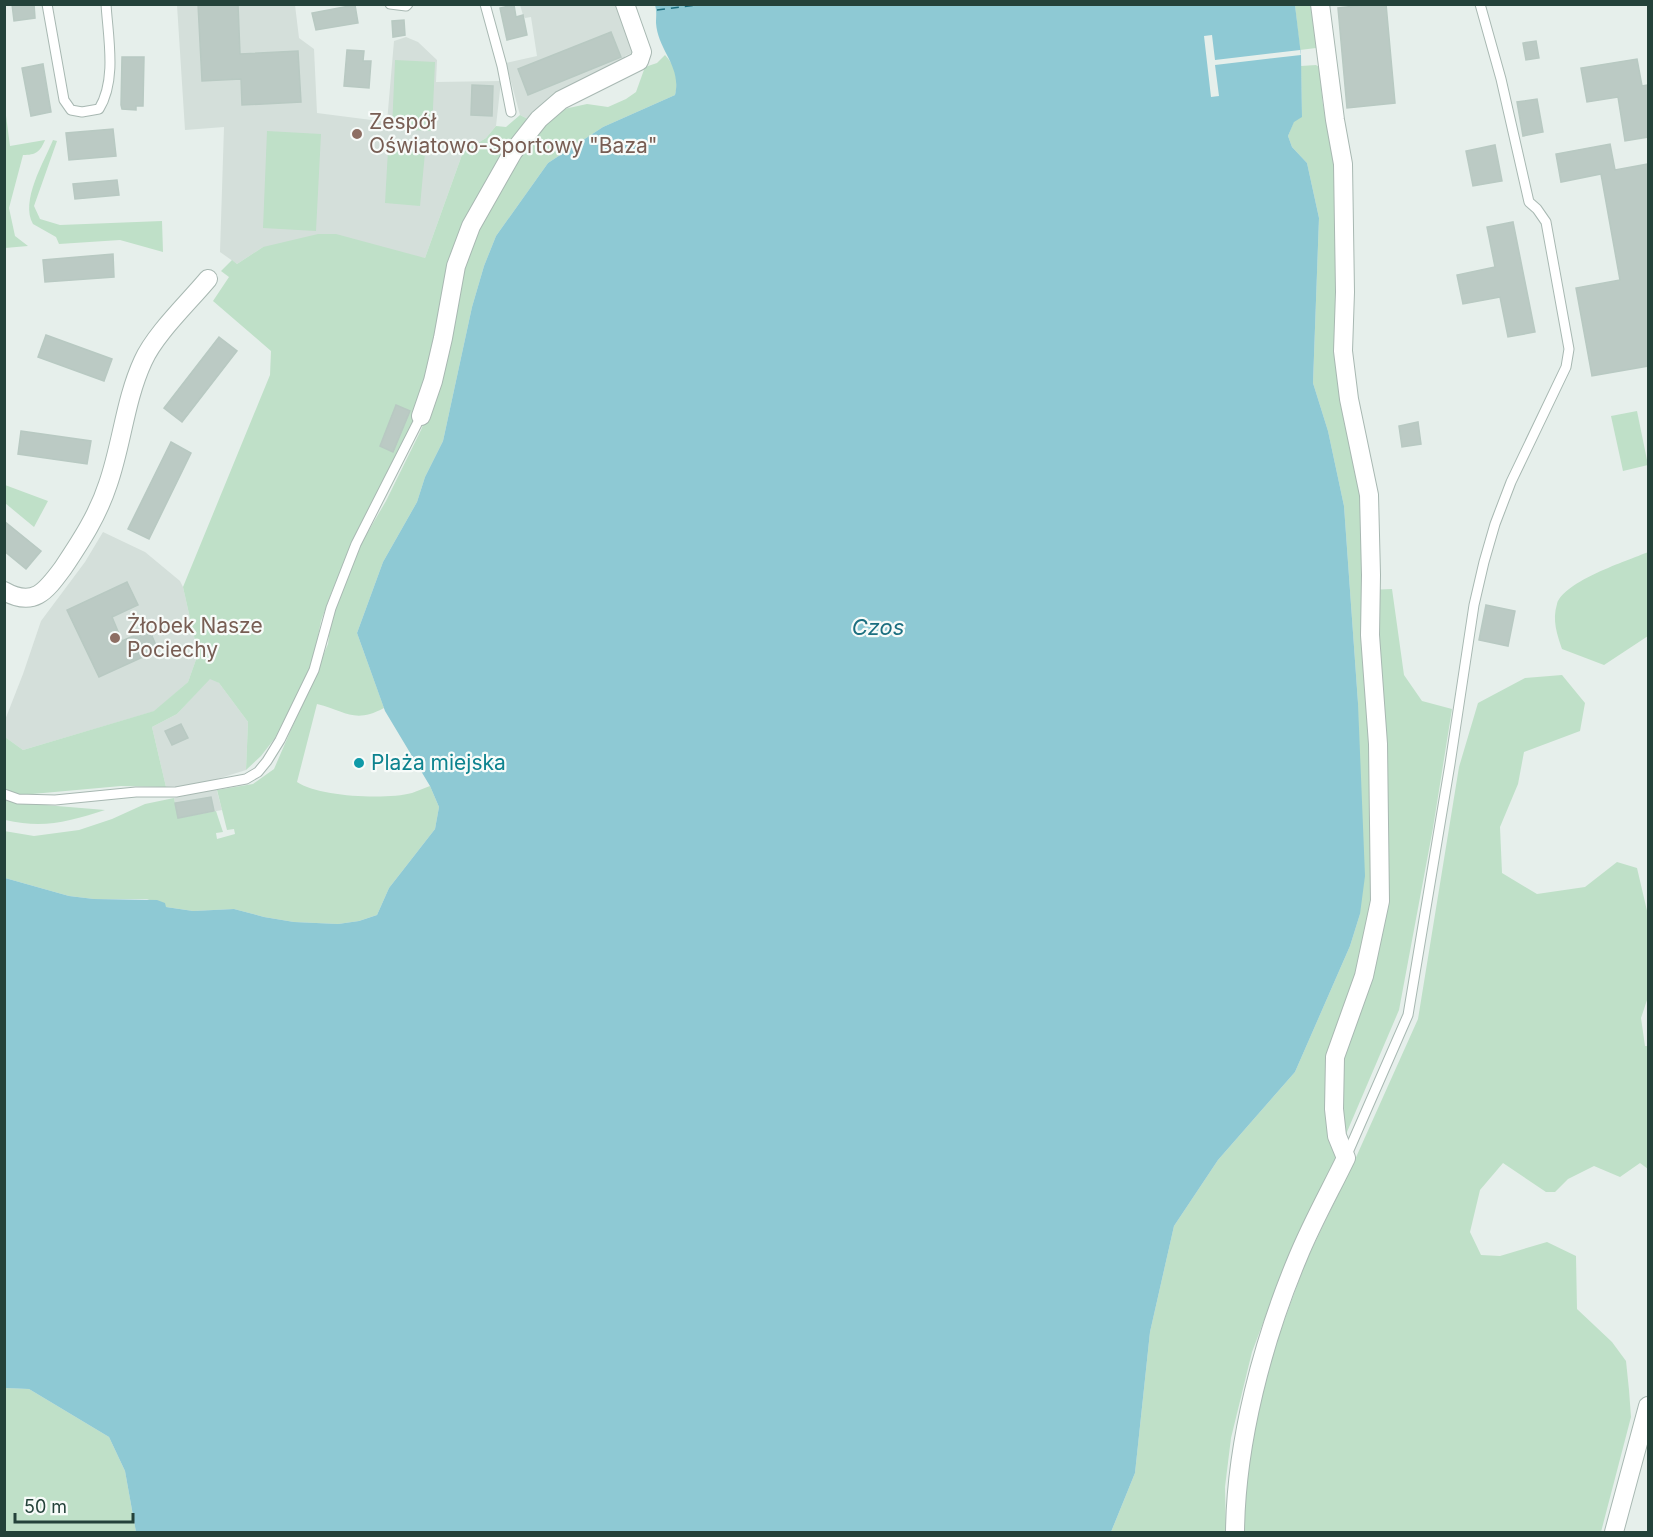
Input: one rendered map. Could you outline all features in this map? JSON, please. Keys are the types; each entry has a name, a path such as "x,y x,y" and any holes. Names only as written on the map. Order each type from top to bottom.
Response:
{"street":[{"path":"422,416 440,349 456,266 471,226 513,152 539,119 561,100 639,61 642,52 625,4"},
{"path":"1235,1533 1244,1441 1263,1355 1298,1257 1346,1158 1337,1136 1335,1118 1335,1057 1364,976 1380,901 1378,744 1370,635 1369,495 1349,399 1343,351 1345,292 1343,164 1320,4"},
{"path":"4,591 21,598 38,595 48,588 85,536 109,484 143,360 152,345 208,279"},
{"path":"1614,1533 1648,1406"}],"lane":[{"path":"48,4 64,100 71,110 82,112 99,110 109,84 106,4"},
{"path":"390,4 406,6 408,4"},
{"path":"485,4 502,66 511,112"},
{"path":"1346,1158 1408,1015 1474,604 1495,524 1511,482 1566,367 1569,349 1545,222 1537,209 1529,202 1501,79 1480,4"},
{"path":"4,795 18,799 56,800 136,792 176,792 246,779 258,772 280,740 314,670 331,608 352,554 422,416"}],"shaded area":[{"name":"Zespół Oświatowo-Sportowy \"Baza\"","path":"177,5 295,5 299,38 314,49 317,113 387,122 394,41 406,37 418,42 437,60 436,82 501,81 496,126 486,138 463,152 425,258 263,247 237,264 220,252 224,127 185,130"},
{"path":"520,5 619,5 637,51 625,56 625,60 532,121 520,115 506,63 537,56 531,17 525,18"},
{"name":"Żłobek Nasze Pociechy","path":"103,532 145,552 180,581 198,654 188,682 155,711 23,750 5,737 5,720 41,621 85,562"},
{"path":"210,678 219,683 248,722 246,770 214,780 222,810 178,818 174,798 177,797 175,786 166,787 152,727 177,714"}],"green space":[{"path":"1295,5 1312,5 1316,48 1300,50"},
{"path":"665,55 676,73 675,95 603,127 548,163 496,236 472,307 443,441 425,477 417,502 383,562 357,633 384,708 374,713 357,716 317,704 297,782 321,791 370,797 412,793 430,786 439,807 435,829 389,888 377,915 338,924 294,922 234,909 193,911 166,907 147,899 94,899 69,896 5,878 4,831 34,836 79,830 112,819 145,804 174,798 178,818 216,811 223,832 216,833 217,839 235,834 234,829 227,830 217,790 253,784 274,769 328,644 331,619 339,595 362,542 386,501 421,430 437,388 456,290 481,220 522,150 554,114 564,109 587,104 608,107 626,99 636,92 645,67 657,63"},
{"path":"395,60 435,62 432,131 392,129"},
{"path":"1316,65 1319,67 1323,105 1337,164 1342,397 1362,506 1368,590 1392,589 1404,675 1422,701 1452,709 1433,828 1399,1010 1338,1153 1290,1252 1252,1352 1231,1438 1225,1487 1226,1532 1111,1532 1135,1473 1150,1332 1174,1226 1218,1160 1295,1072 1350,946 1360,914 1358,703 1344,506 1328,431 1313,383 1319,218 1307,163 1292,147 1288,136 1294,121 1302,116 1301,66"},
{"path":"5,108 10,146 45,140 37,152 23,155 9,208 15,236 28,246 5,248"},
{"path":"520,115 532,121 478,199 425,391 332,591 321,621 313,662 275,738 246,770 248,722 219,683 210,679 177,714 152,727 166,787 121,786 21,795 5,791 5,737 23,750 154,711 188,682 198,654 183,587 270,375 271,351 213,301 229,277 221,271 232,260 237,264 263,247 318,234 336,234 425,258 463,152 486,138 496,126 506,127"},
{"path":"267,131 321,134 316,231 263,228"},
{"path":"53,140 57,141 34,206 40,219 60,225 162,221 163,252 120,240 59,244 56,237 33,224 29,204 31,193"},
{"path":"388,150 425,153 420,206 385,203"},
{"path":"1637,411 1648,465 1623,471 1611,416"},
{"path":"5,485 48,501 34,527 5,503"},
{"path":"1648,552 1648,636 1604,665 1562,649 1555,616 1557,604 1562,596 1583,580"},
{"path":"1562,675 1585,703 1580,731 1524,752 1518,784 1500,827 1502,873 1537,894 1585,887 1617,862 1637,868 1648,915 1648,997 1641,1018 1645,1046 1648,1046 1648,1169 1640,1163 1620,1177 1594,1166 1568,1179 1555,1192 1546,1192 1503,1163 1480,1190 1470,1232 1481,1255 1500,1256 1547,1242 1576,1256 1577,1309 1612,1342 1626,1361 1631,1417 1601,1532 1243,1532 1244,1489 1250,1440 1271,1357 1306,1261 1353,1164 1418,1019 1459,767 1478,703 1525,678"},
{"path":"5,799 21,803 105,810 55,823 19,823 5,820"},
{"path":"5,1388 29,1389 109,1437 125,1471 136,1532 5,1532"}],"water":[{"name":"Czos","path":"655,5 1295,5 1301,55 1302,117 1294,122 1288,136 1292,147 1307,163 1319,218 1313,383 1328,431 1344,506 1358,703 1365,876 1360,914 1350,946 1295,1072 1218,1160 1174,1226 1150,1332 1135,1473 1111,1532 136,1532 125,1471 109,1437 29,1389 5,1388 5,878 69,896 94,899 157,900 165,903 166,907 193,911 234,909 294,922 338,924 377,915 389,888 435,829 439,807 430,786 385,711 357,633 383,562 417,502 425,477 443,441 472,307 496,236 548,163 603,127 675,95 675,75 658,33"}],"pier":[{"path":"1212,35 1215,60 1300,50 1301,55 1215,65 1219,96 1211,97 1204,36"}],"building":[{"path":"12,4 34,4 35,18 14,21"},
{"path":"198,4 238,4 240,54 298,51 301,102 242,105 241,79 202,81"},
{"path":"1386,4 1395,103 1347,108 1338,8"},
{"path":"355,5 358,23 316,30 312,13"},
{"path":"514,5 516,17 523,15 527,35 507,40 500,8"},
{"path":"404,20 405,35 393,37 392,21"},
{"path":"611,32 621,57 528,95 518,69"},
{"path":"1536,41 1539,58 1526,60 1523,43"},
{"path":"347,50 364,51 363,61 371,61 369,88 344,86"},
{"path":"122,57 144,57 143,106 136,106 136,110 122,109"},
{"path":"1637,59 1642,86 1648,85 1648,137 1625,141 1618,97 1587,102 1581,68"},
{"path":"43,64 51,112 31,116 22,68"},
{"path":"472,85 493,86 492,116 471,115"},
{"path":"1537,99 1543,132 1523,136 1517,102"},
{"path":"113,129 116,156 69,160 66,133"},
{"path":"1610,144 1615,170 1648,164 1648,366 1592,376 1576,288 1620,280 1601,174 1561,182 1556,154"},
{"path":"1495,145 1502,181 1473,186 1466,151"},
{"path":"117,180 119,195 75,199 73,184"},
{"path":"1513,222 1535,332 1508,337 1500,297 1463,304 1457,275 1495,267 1487,227"},
{"path":"113,254 114,277 45,282 43,260"},
{"path":"46,335 112,359 104,381 38,357"},
{"path":"219,337 237,351 182,422 164,408"},
{"path":"396,405 410,411 393,452 380,446"},
{"path":"1418,422 1421,444 1402,447 1399,426"},
{"path":"21,431 91,441 87,464 18,454"},
{"path":"171,442 191,453 149,539 128,529"},
{"path":"4,521 41,551 26,569 4,551"},
{"path":"127,582 138,605 112,617 122,641 149,629 158,650 99,677 67,610"},
{"path":"1486,605 1515,611 1508,646 1479,640"},
{"path":"181,724 188,738 172,745 165,731"},
{"path":"211,797 214,811 178,818 175,803"}],"ferry route":[{"path":"657,10 706,4"}],"place":[{"name":"Zespół Oświatowo-Sportowy \"Baza\"","path":"357,134"},
{"name":"Żłobek Nasze Pociechy","path":"115,638"},
{"name":"Plaża miejska","path":"359,763"}]}
